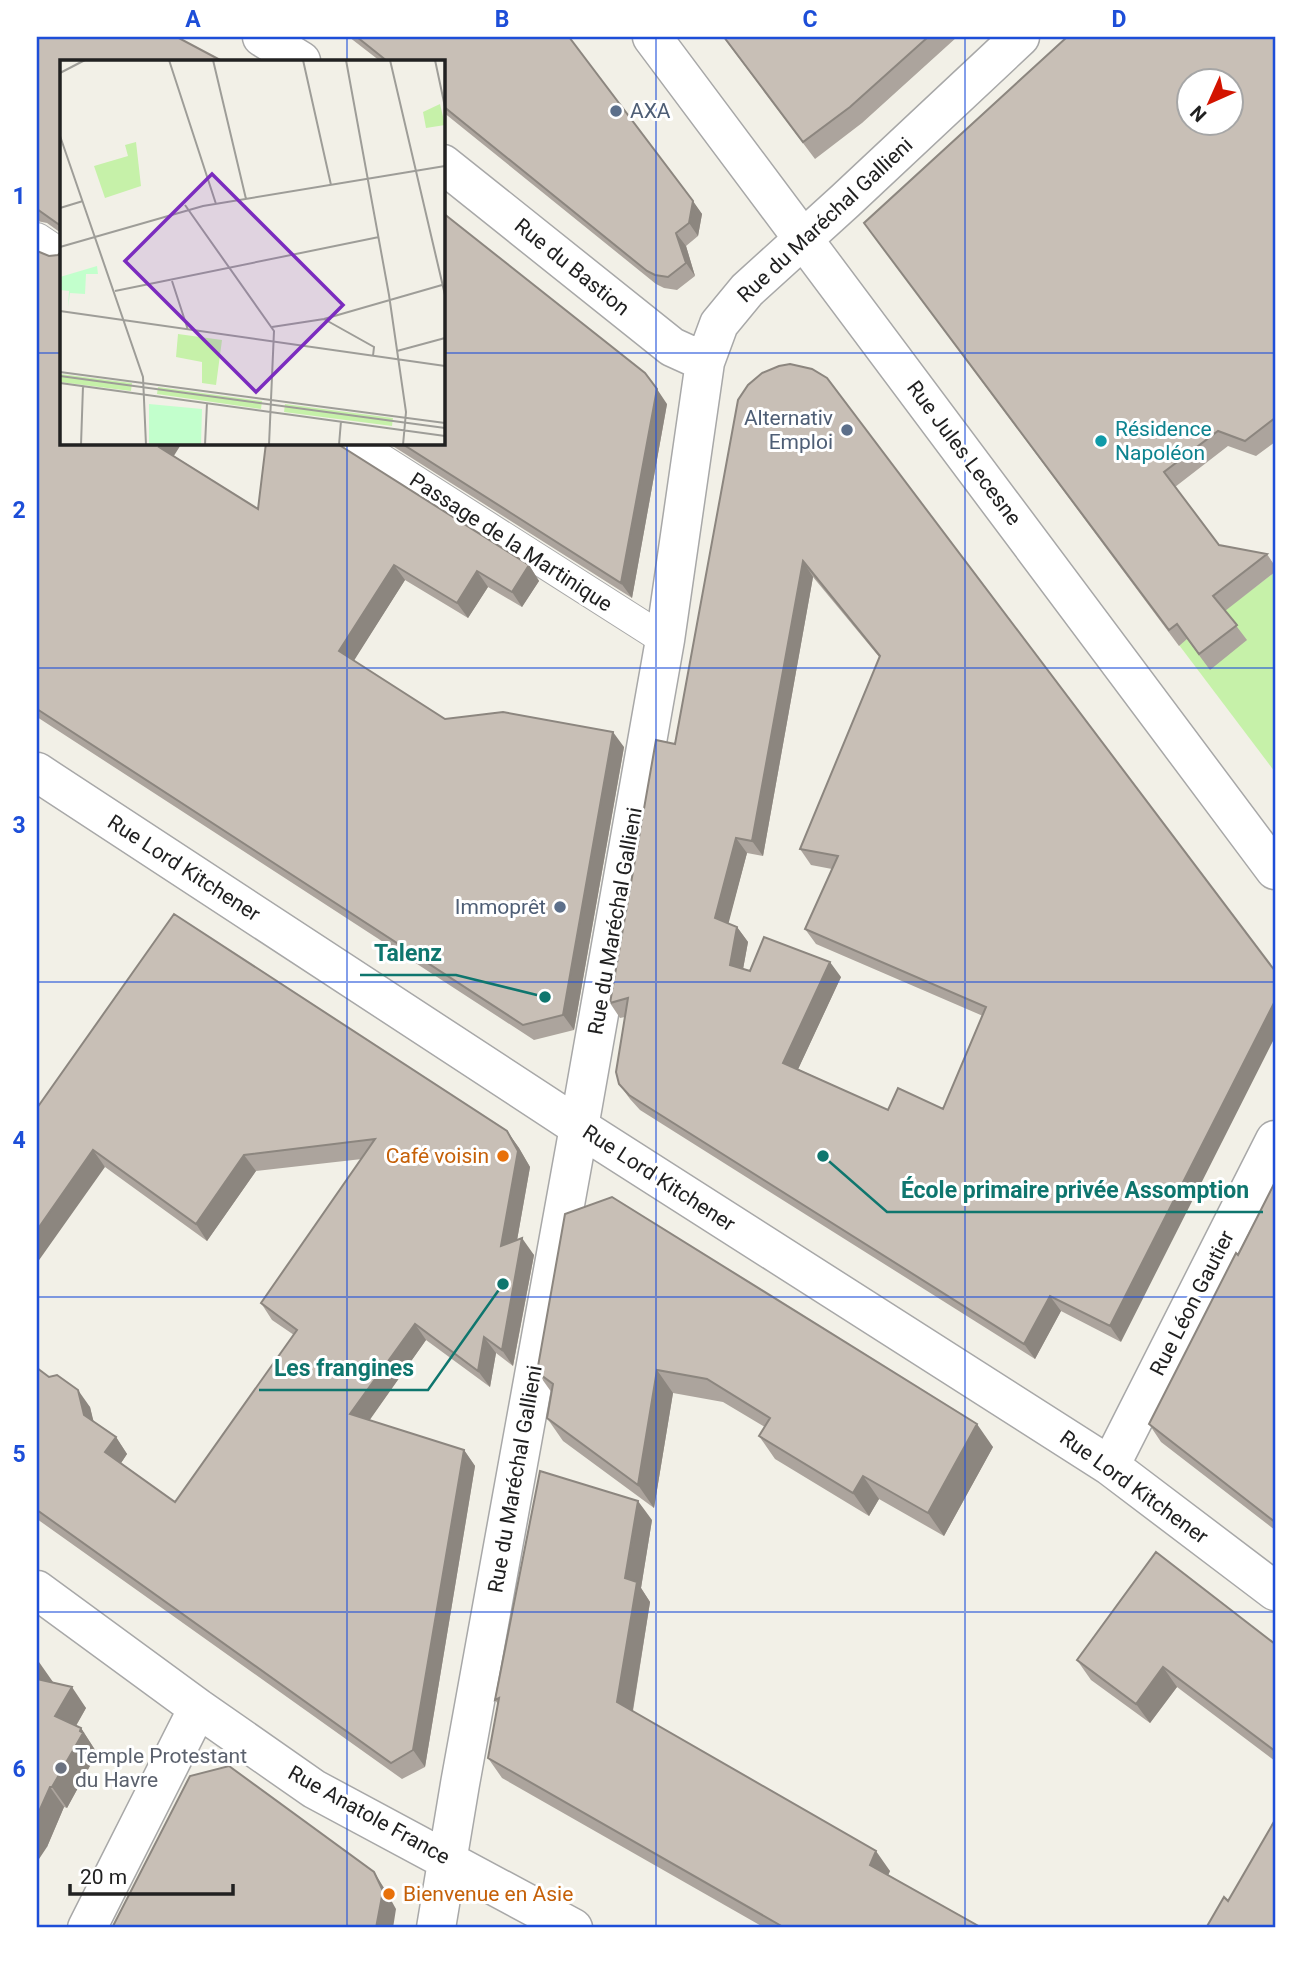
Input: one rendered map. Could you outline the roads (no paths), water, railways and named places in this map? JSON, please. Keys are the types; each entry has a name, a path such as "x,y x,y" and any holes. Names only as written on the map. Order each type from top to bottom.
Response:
{"street":[{"path":"262,37 299,60"},
{"name":"Rue Jules Lecesne","path":"652,37 1275,870"},
{"name":"Rue du Maréchal Gallieni","path":"436,1928 446,1859 665,640 705,362 719,324 747,290 1020,37"},
{"name":"Rue du Bastion","path":"444,165 672,347 705,362"},
{"name":"Rue Lord Kitchener","path":"37,772 579,1127 1110,1466 1275,1591"},
{"name":"Rue Léon Gautier","path":"1110,1466 1275,1140"},
{"name":"Rue Anatole France","path":"37,1590 314,1789 573,1928"},
{"path":"87,1928 198,1708"}],"lane":[{"path":"37,238 60,253"},
{"name":"Passage de la Martinique","path":"358,444 665,640"}],"place":[{"name":"AXA","path":"616,111"},
{"name":"Alternativ Emploi","path":"847,430"},
{"name":"Résidence Napoléon","path":"1101,441"},
{"name":"Immoprêt","path":"560,907"},
{"name":"Talenz","path":"545,997"},
{"name":"Café voisin","path":"503,1156"},
{"name":"École primaire privée Assomption","path":"823,1156"},
{"name":"Les frangines","path":"503,1284"},
{"name":"Temple Protestant du Havre","path":"61,1768"},
{"name":"Bienvenue en Asie","path":"389,1894"}]}
